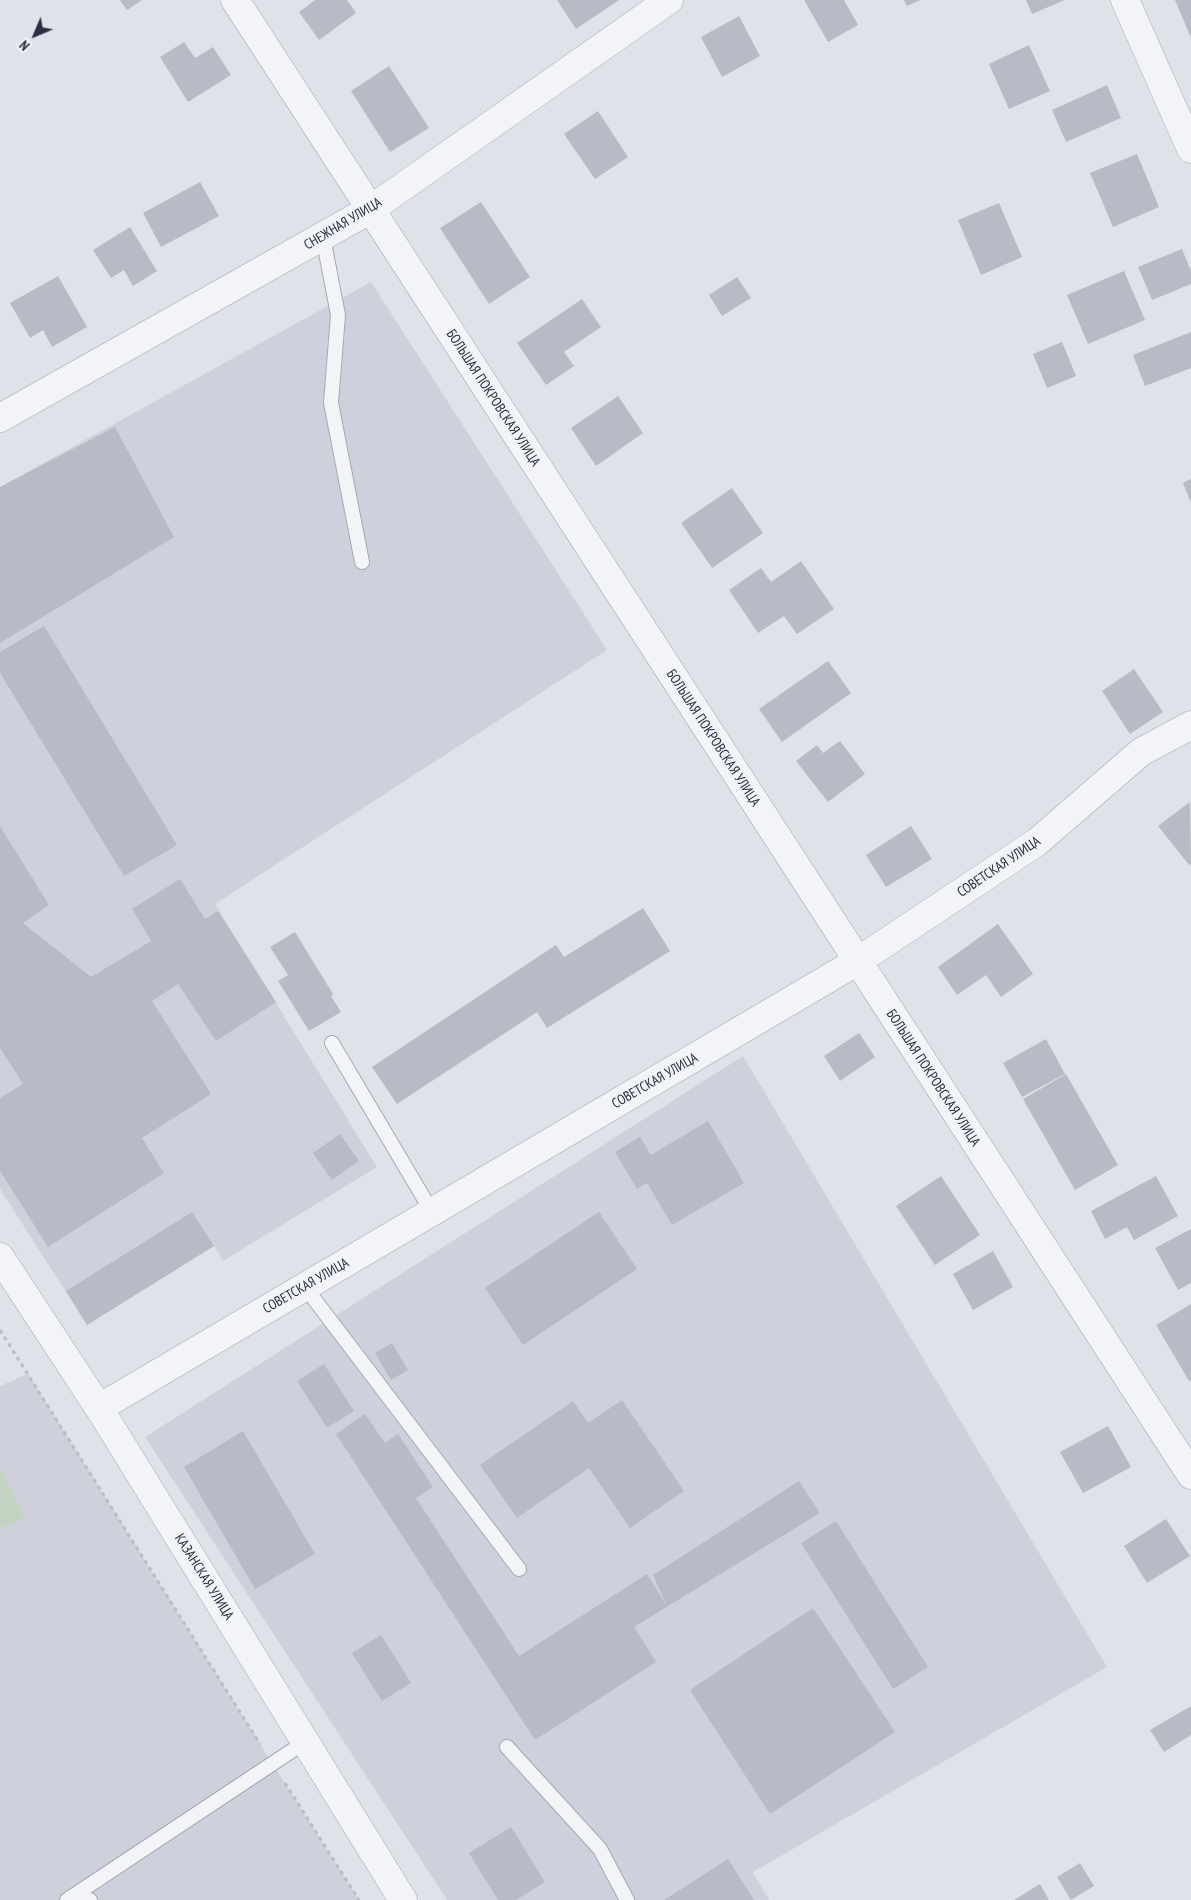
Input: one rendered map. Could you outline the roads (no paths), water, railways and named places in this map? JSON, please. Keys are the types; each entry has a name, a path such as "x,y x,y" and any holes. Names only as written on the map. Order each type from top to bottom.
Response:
{"street":[{"name":"БОЛЬШАЯ ПОКРОВСКАЯ УЛИЦА","path":"235,0 1191,1475"},
{"name":"СНЕЖНАЯ УЛИЦА","path":"0,418 371,209 669,0"},
{"path":"1125,0 1191,149"},
{"name":"СОВЕТСКАЯ УЛИЦА","path":"99,1408 858,961 1037,842 1141,752 1191,725"},
{"name":"КАЗАНСКАЯ УЛИЦА","path":"0,1257 99,1408 403,1900"}],"lane":[{"path":"322,236 338,315 331,403 362,562"},
{"path":"332,1043 432,1212"},
{"path":"305,1287 519,1569"},
{"path":"69,1898 305,1742"},
{"path":"507,1747 600,1849 627,1900"},
{"path":"69,1898 90,1900"}]}
